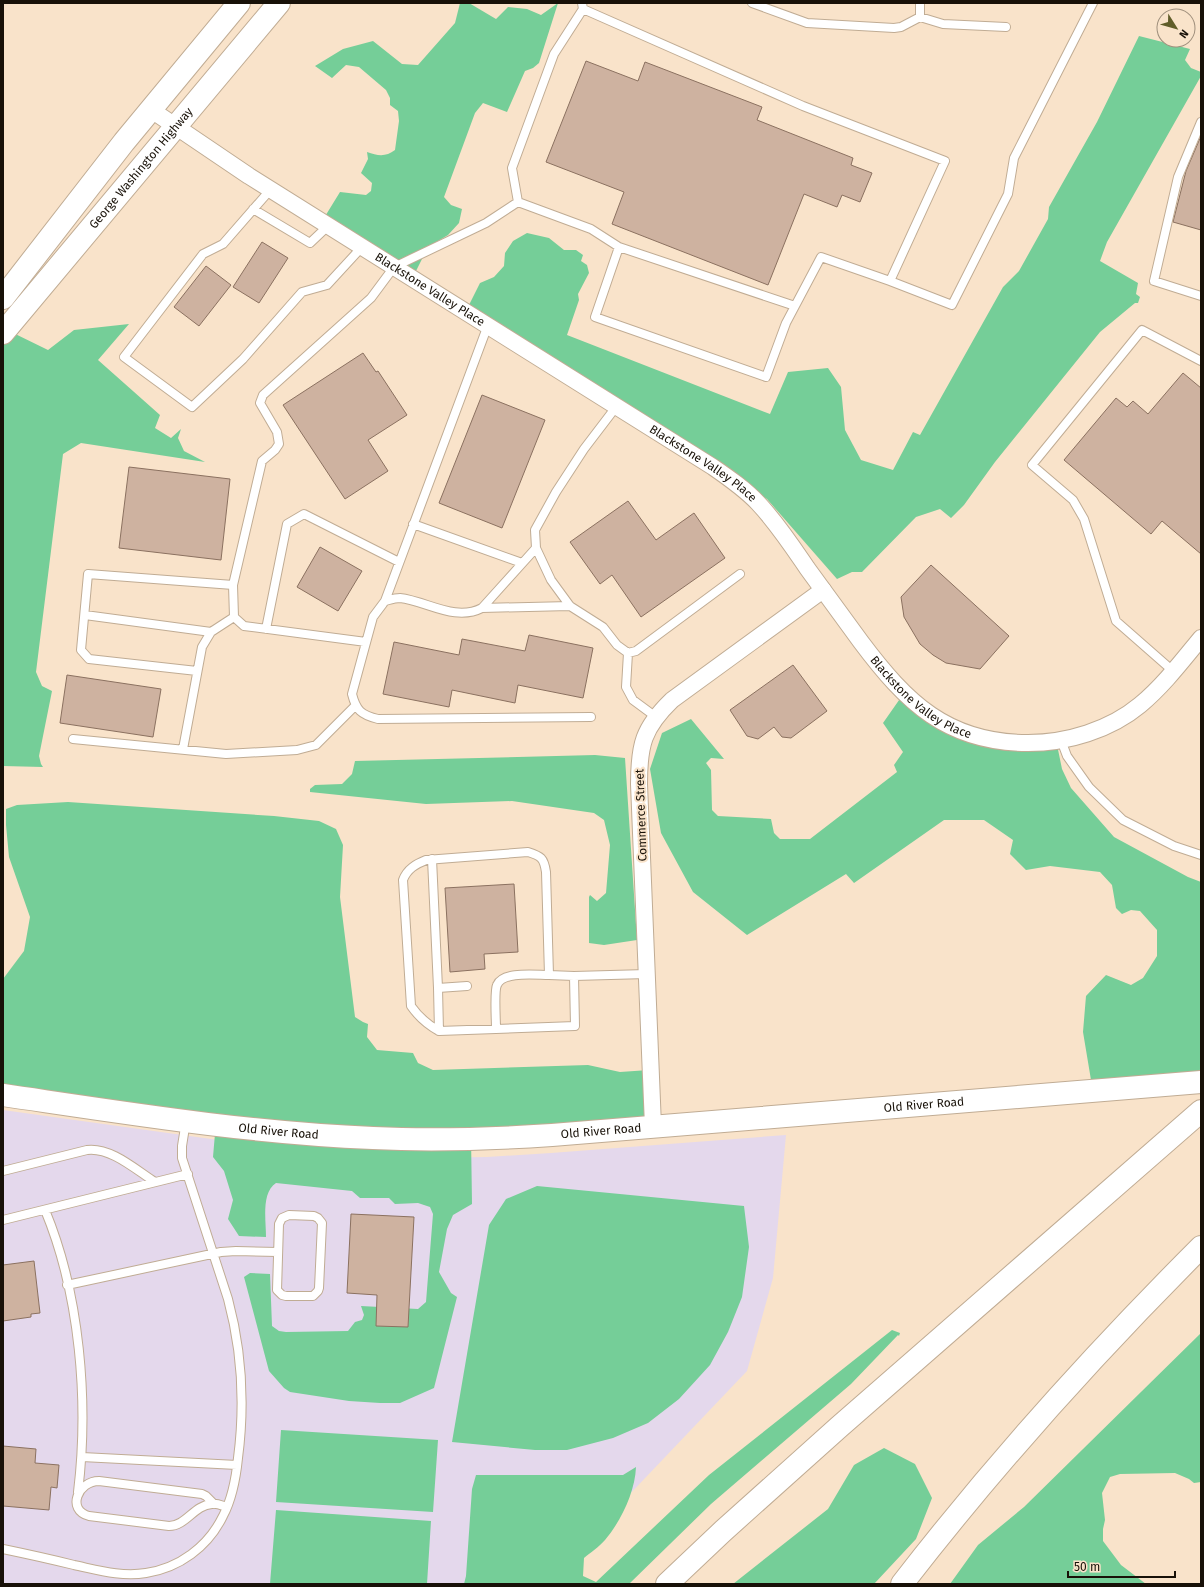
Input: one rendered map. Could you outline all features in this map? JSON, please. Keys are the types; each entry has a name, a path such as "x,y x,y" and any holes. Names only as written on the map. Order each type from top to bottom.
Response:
{"main road":[{"path":"3,298 150,109 239,3"},
{"name":"George Washington Highway","path":"3,333 279,3"},
{"name":"Old River Road","path":"3,1094 186,1120 314,1134 403,1140 490,1139 1201,1082"},
{"path":"667,1584 812,1452 1201,1111"},
{"path":"902,1584 976,1492 1048,1409 1134,1316 1201,1247"}],"street":[{"name":"Blackstone Valley Place","path":"150,109 271,190 713,467 751,496 774,522 892,682 909,699 930,715 953,727 990,739 1019,743 1061,740 1094,731 1123,717 1149,697 1201,638"},
{"name":"Commerce Street","path":"653,1126 639,765 640,751 644,737 656,717 672,700 823,590"}],"lane":[{"path":"752,3 814,24 894,28 901,27 920,17 943,24 1006,27"},
{"path":"920,3 920,17"},
{"path":"620,247 595,317 766,377 786,323 821,257 890,281 952,305 1008,194 1014,158 1093,3"},
{"path":"518,202 512,168 554,54 582,6 803,106 945,161 890,281"},
{"path":"1201,122 1178,177 1154,281 1201,296"},
{"path":"271,190 223,244 203,254 124,357 192,407 243,359 302,292 327,285 362,247"},
{"path":"518,202 591,229 620,247 795,306"},
{"path":"366,642 244,626 234,617 233,585 262,461 275,450 279,444 277,432 260,403 263,396 371,298 394,267 486,222 518,202"},
{"path":"253,209 310,243 329,225"},
{"path":"488,325 385,601 373,617 352,694 355,706 367,717 378,719 592,717"},
{"path":"1173,671 1116,621 1084,519 1073,500 1032,465 1142,330 1201,360"},
{"path":"616,407 584,449 556,492 535,530 536,548 551,580 570,606 603,627 617,645 628,653 636,652 740,574"},
{"path":"266,629 287,524 304,514 399,562"},
{"path":"414,524 522,563"},
{"path":"385,601 399,598 454,613 473,613 482,608 536,548"},
{"path":"197,670 88,659 81,650 88,574 233,585"},
{"path":"482,608 570,606"},
{"path":"85,616 211,632"},
{"path":"182,750 202,646 211,632 234,617"},
{"path":"628,653 626,687 633,700 656,717"},
{"path":"73,739 226,754 297,750 316,745 355,706"},
{"path":"1061,740 1067,756 1089,787 1123,820 1174,846 1201,855"},
{"path":"549,975 546,872 544,862 538,855 528,852 432,859 417,864 409,870 403,880 411,1006 425,1021 439,1030 575,1026 574,976"},
{"path":"432,859 439,1030"},
{"path":"496,1028 496,986 502,978 508,976 647,974"},
{"path":"438,988 467,986"},
{"path":"3,1549 106,1572 132,1574 146,1573 173,1565 198,1550 216,1528 227,1507 237,1465 242,1410 240,1355 233,1318 214,1254 184,1164 182,1152 186,1120"},
{"path":"3,1171 87,1150 98,1150 110,1153 155,1182"},
{"path":"3,1220 188,1174"},
{"path":"45,1210 57,1244 74,1316 80,1367 82,1406 82,1457 77,1506 81,1513 85,1515 168,1526 178,1524 203,1506 214,1504 227,1507"},
{"path":"289,1215 314,1216 320,1220 322,1227 319,1288 316,1294 310,1297 286,1296 278,1293 276,1286 278,1252 279,1224 282,1218 289,1215"},
{"path":"67,1285 214,1254 236,1251 278,1252"},
{"path":"82,1457 237,1465"},
{"path":"78,1492 88,1484 99,1481 202,1494 214,1504"}],"shaded area":[{"path":"3,1110 283,1149 417,1158 487,1157 786,1135 773,1278 747,1371 608,1517 510,1584 3,1584"}],"green space":[{"path":"460,3 469,3 496,19 508,7 527,9 541,15 558,3 539,63 533,68 525,71 507,112 483,103 475,113 444,197 451,205 462,209 459,223 448,235 428,247 414,275 324,218 340,192 366,195 371,191 372,183 361,173 368,159 367,152 382,155 388,154 395,150 399,121 398,111 390,105 390,98 386,90 359,67 346,65 332,78 315,66 343,49 373,41 402,64 418,65 455,23"},
{"path":"1139,36 1156,40 1156,48 1190,49 1185,60 1191,68 1201,72 1201,76 1107,242 1100,261 1138,283 1136,294 1140,297 1138,303 1135,303 1100,332 995,462 964,505 951,518 940,509 916,517 862,572 852,572 837,579 767,499 467,309 480,283 494,277 504,266 505,253 513,241 527,233 549,238 564,250 576,250 583,255 581,261 587,265 589,273 578,294 579,300 567,335 770,414 788,372 828,368 841,387 845,430 861,460 893,470 913,432 920,435 1003,287 1019,271 1048,219 1049,207 1097,122"},
{"path":"129,324 98,360 160,415 155,428 171,438 181,429 178,438 184,451 205,462 81,443 63,454 36,672 42,686 52,691 39,756 43,767 3,766 3,328 48,350 74,330"},
{"path":"904,693 957,726 1003,736 1055,735 1062,769 1071,788 1114,837 1188,877 1201,882 1201,1069 1191,1076 1092,1086 1083,1032 1086,996 1106,975 1131,985 1143,978 1157,956 1157,930 1140,911 1131,910 1122,914 1116,908 1112,885 1100,872 1050,866 1026,870 1010,854 1013,840 984,820 944,820 854,883 846,874 747,935 693,892 661,833 650,769 662,733 691,719 724,759 711,758 706,763 711,770 712,810 718,816 771,819 774,833 780,839 810,839 897,772 894,765 903,752 883,723"},
{"path":"595,755 625,758 637,940 604,945 589,943 589,897 590,895 597,901 606,893 610,845 604,820 594,813 512,801 426,804 310,792 310,789 315,785 342,784 352,774 355,761"},
{"path":"68,802 274,816 319,821 336,829 343,845 340,897 355,1017 368,1024 367,1037 377,1050 413,1053 418,1063 433,1070 588,1065 620,1072 649,1070 654,1122 471,1136 472,1204 453,1215 447,1229 439,1272 451,1293 457,1297 434,1388 400,1403 349,1401 290,1392 284,1388 269,1371 244,1277 250,1273 270,1274 272,1326 279,1331 348,1331 355,1322 362,1320 364,1315 361,1306 418,1309 426,1302 433,1214 430,1207 418,1203 395,1204 389,1198 360,1198 352,1191 276,1183 271,1187 266,1200 266,1237 239,1236 228,1219 233,1200 224,1171 213,1157 216,1122 3,1093 3,979 24,951 30,917 9,857 6,809 17,805"},
{"path":"537,1186 744,1206 749,1247 742,1297 728,1332 710,1365 679,1399 648,1423 613,1438 567,1450 535,1450 452,1442 489,1225 506,1199"},
{"path":"892,1330 900,1333 899,1336 898,1335 851,1384 711,1504 629,1584 464,1584 466,1576 472,1489 476,1475 623,1475 636,1467 633,1486 622,1515 605,1540 584,1558 583,1576 596,1582 709,1475"},
{"path":"1201,1333 1201,1482 1194,1483 1189,1479 1175,1473 1120,1474 1110,1477 1102,1493 1105,1520 1103,1541 1121,1565 1146,1584 950,1584 978,1545 1024,1507"},
{"path":"281,1430 438,1440 433,1512 276,1502"},
{"path":"884,1448 915,1464 932,1498 916,1539 874,1584 733,1584 828,1509 854,1465"},
{"path":"276,1510 431,1521 427,1584 270,1584"}],"building":[{"path":"586,61 638,81 645,62 762,107 757,120 853,158 851,165 872,173 860,202 842,195 837,207 804,194 768,285 612,224 624,192 546,162"},
{"path":"1201,136 1201,230 1173,222 1186,171"},
{"path":"262,242 288,258 259,303 233,287"},
{"path":"206,266 231,285 199,326 174,307"},
{"path":"363,353 376,372 378,371 407,415 368,440 388,471 345,499 283,405"},
{"path":"1183,373 1201,388 1201,554 1162,521 1151,534 1064,460 1116,398 1127,407 1133,401 1148,414"},
{"path":"482,395 545,420 502,528 439,503"},
{"path":"129,467 230,479 221,560 119,548"},
{"path":"628,501 656,540 694,513 725,558 641,617 612,575 600,584 570,542"},
{"path":"320,547 362,571 338,611 297,587"},
{"path":"931,565 1009,636 980,669 946,663 933,655 920,644 904,617 901,597"},
{"path":"529,635 593,648 583,698 518,685 515,703 452,690 449,707 383,694 394,642 459,655 462,639 525,651"},
{"path":"793,665 827,711 791,738 782,737 774,727 758,739 747,736 730,710"},
{"path":"67,675 161,689 153,737 60,723"},
{"path":"514,884 518,952 484,954 485,969 450,972 445,888"},
{"path":"351,1214 414,1217 408,1327 376,1326 377,1295 347,1293"},
{"path":"34,1261 40,1313 31,1314 31,1317 3,1321 3,1265"},
{"path":"3,1446 36,1449 35,1463 59,1465 57,1488 51,1487 49,1510 3,1506"}]}
